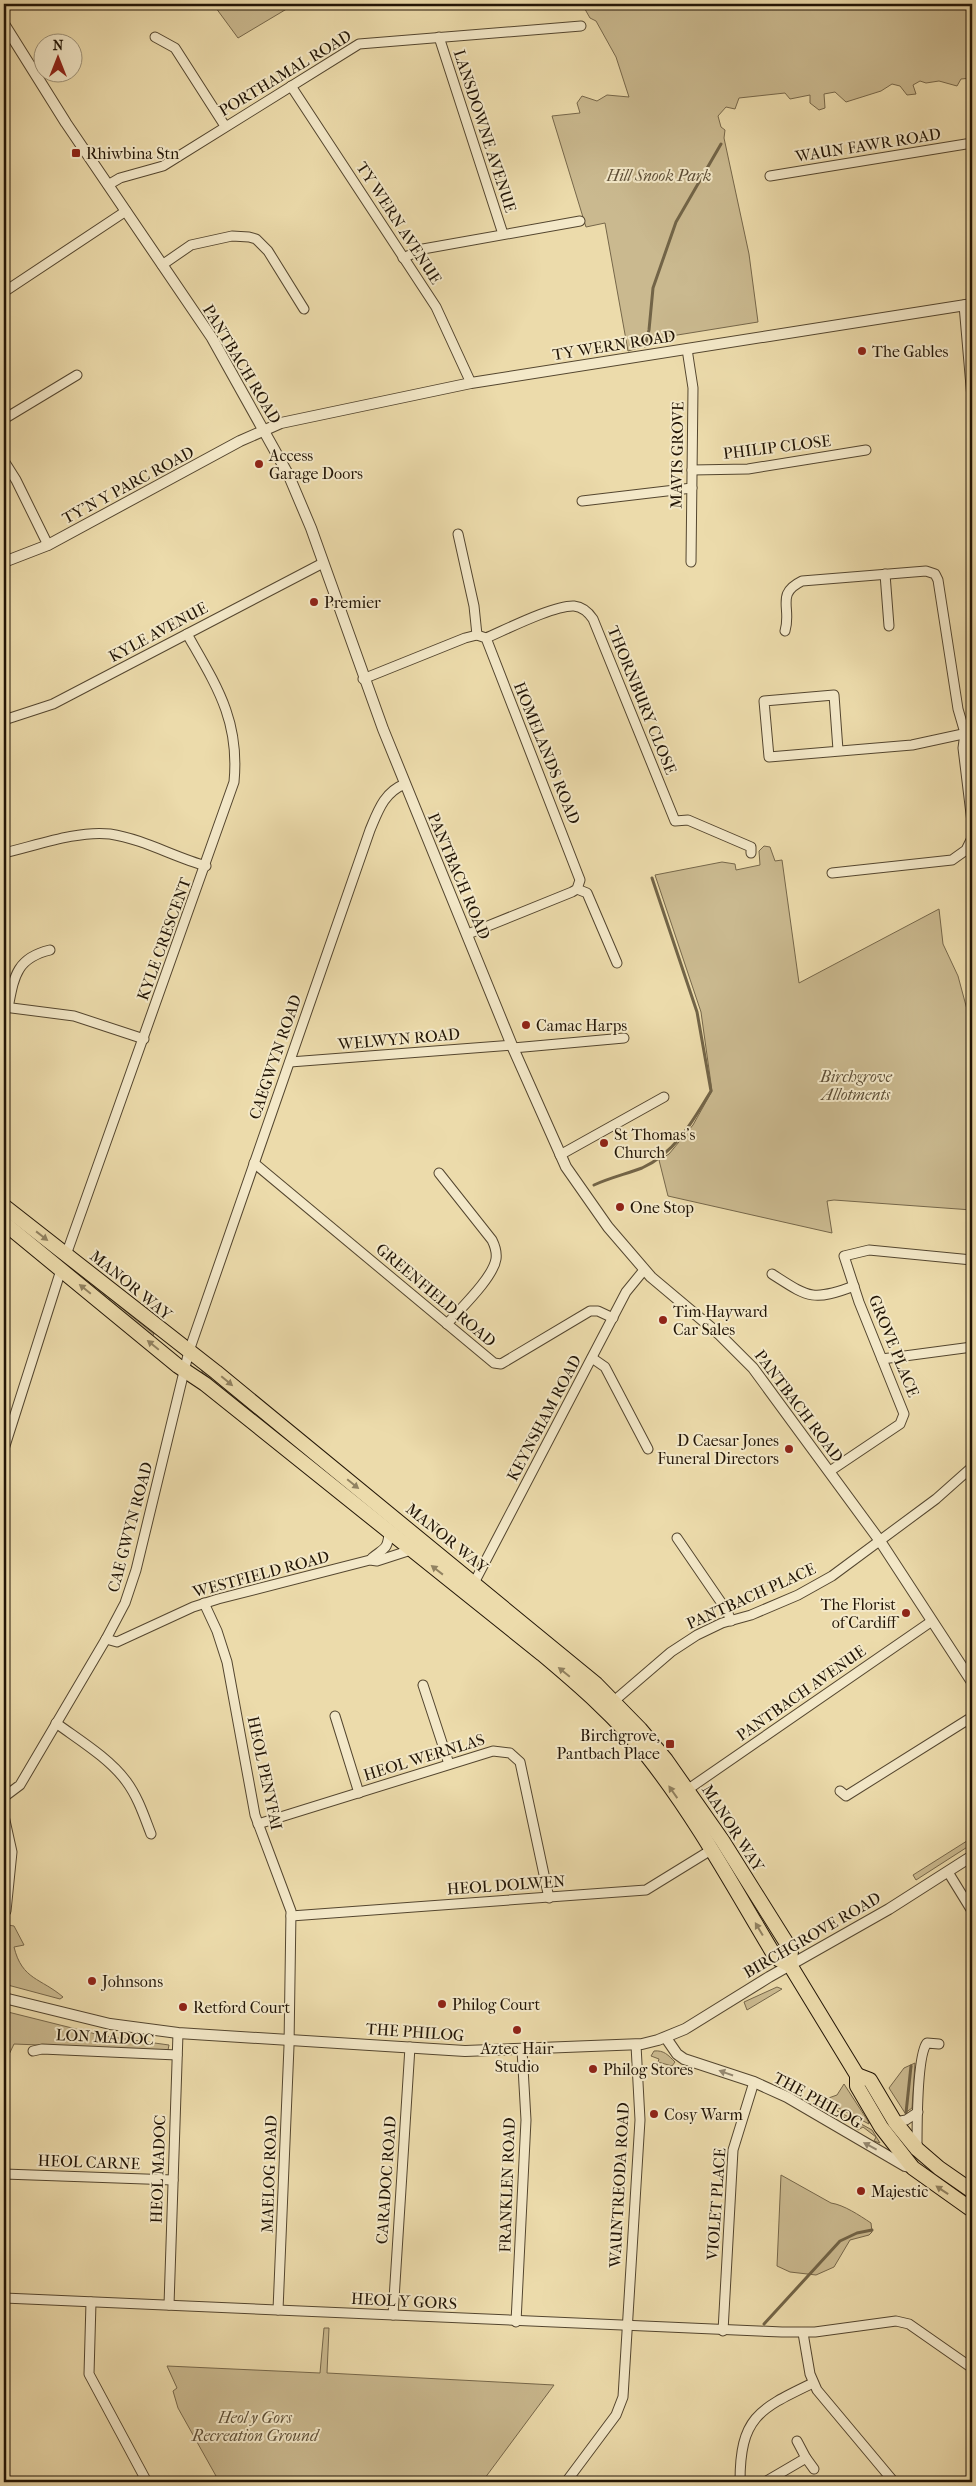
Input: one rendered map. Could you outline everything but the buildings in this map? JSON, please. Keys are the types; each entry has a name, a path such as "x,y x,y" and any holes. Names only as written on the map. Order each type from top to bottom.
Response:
{"highway":[{"name":"MANOR WAY","path":"4,1206 189,1350 575,1665 614,1701 655,1746 688,1790 791,1950 790,1966"},
{"name":"MANOR WAY","path":"4,1223 184,1370 206,1384 574,1680 613,1718 648,1757 711,1850 776,1958 790,1966 857,2075 857,2086 881,2127 913,2168 972,2210"},
{"name":"MANOR WAY","path":"857,2075 870,2080 895,2122 917,2150 929,2161 972,2191"}],"street":[{"name":"PANTBACH ROAD","path":"4,24 48,95 212,338 294,487 324,563 363,679 512,1046 560,1154 584,1196 660,1287 720,1335 745,1359 830,1471 880,1541 932,1620 969,1668 972,1682"},
{"name":"PORTHAMAL ROAD","path":"108,185 120,178 163,166 359,44 581,26"},
{"path":"155,37 175,48 225,126"},
{"name":"LANSDOWNE AVENUE","path":"439,37 503,234"},
{"name":"TY WERN AVENUE","path":"291,86 440,314 471,383"},
{"name":"WAUN FAWR ROAD","path":"770,176 972,143"},
{"path":"4,292 126,211"},
{"path":"403,258 423,249 580,221"},
{"path":"162,265 197,243 232,236 249,237 262,244 268,251 304,309"},
{"path":"968,305 972,398"},
{"name":"TY WERN ROAD","path":"264,430 281,422 337,409 471,383 968,305"},
{"name":"MAVIS GROVE","path":"688,349 693,388 691,562"},
{"path":"4,419 77,376"},
{"name":"TY'N Y PARC ROAD","path":"4,562 48,545 264,430"},
{"name":"PHILIP CLOSE","path":"692,470 748,469 866,450"},
{"path":"4,461 16,480 48,545"},
{"path":"582,501 692,488"},
{"name":"HOMELANDS ROAD","path":"458,534 481,637 579,874 577,889"},
{"name":"KYLE AVENUE","path":"4,720 54,704 324,563"},
{"path":"785,632 788,623 787,592 791,586 808,580 926,571 935,574 938,580 958,709 969,732 963,748 972,822"},
{"path":"885,574 889,626"},
{"name":"THORNBURY CLOSE","path":"481,637 566,607 574,606 589,613 676,821 688,820 717,834 746,843 750,847 751,853"},
{"name":"KYLE CRESCENT","path":"66,1255 232,792 236,747 234,733 225,707 187,634"},
{"path":"363,679 481,637"},
{"path":"838,750 834,695 764,701 769,757 912,745 969,732"},
{"name":"CAEGWYN ROAD","path":"189,1350 377,813 390,792 405,784"},
{"path":"4,853 84,835 108,834 136,841 206,866"},
{"path":"832,873 944,862 969,852 972,838"},
{"path":"468,934 577,889 587,893 617,963"},
{"path":"50,950 28,958 20,967 6,1008 74,1016 144,1039"},
{"name":"WELWYN ROAD","path":"290,1062 624,1038"},
{"path":"560,1154 664,1097"},
{"name":"GREENFIELD ROAD","path":"254,1162 494,1364 498,1364 590,1311 598,1311 613,1318"},
{"path":"439,1173 492,1240 496,1253 494,1266 487,1277 447,1324"},
{"name":"GROVE PLACE","path":"830,1471 900,1424 904,1414 844,1256 869,1250 972,1260"},
{"path":"4,1449 61,1270"},
{"name":"KEYNSHAM ROAD","path":"474,1583 626,1292 644,1270"},
{"path":"772,1274 803,1294 812,1296 822,1296 854,1286"},
{"path":"882,1359 972,1347"},
{"name":"CAE GWYN ROAD","path":"4,1797 20,1785 126,1603 136,1570 189,1350"},
{"path":"592,1358 605,1367 648,1449"},
{"name":"PANTBACH PLACE","path":"614,1701 680,1645 714,1627 774,1606 814,1587 936,1499 972,1467"},
{"name":"WESTFIELD ROAD","path":"106,1639 117,1642 204,1603 370,1560 384,1551 388,1542 389,1532"},
{"path":"677,1538 727,1611 731,1621"},
{"name":"WESTFIELD ROAD","path":"370,1560 376,1561 411,1550"},
{"name":"HEOL PENYFAI","path":"204,1603 217,1631 227,1662 258,1824 289,1904 291,1916 289,2040"},
{"name":"PANTBACH AVENUE","path":"688,1790 932,1620"},
{"path":"424,1685 449,1764"},
{"path":"335,1716 359,1793"},
{"path":"840,1791 846,1796 972,1716"},
{"path":"56,1723 125,1780 137,1798 151,1834"},
{"name":"HEOL WERNLAS","path":"258,1824 449,1764 501,1750 510,1753 520,1762 549,1898"},
{"path":"4,1816 12,1852 6,1911"},
{"name":"HEOL DOLWEN","path":"291,1916 646,1890 711,1850"},
{"name":"BIRCHGROVE ROAD","path":"666,2038 685,2029 889,1909 972,1856"},
{"path":"948,1872 972,1911"},
{"name":"THE PHILOG","path":"4,1998 110,2024 178,2033 465,2051 636,2045 666,2038 677,2054 684,2059 754,2082 807,2108 842,2131 904,2166 913,2168"},
{"name":"HEOL MADOC","path":"169,2305 178,2033"},
{"name":"MAELOG ROAD","path":"278,2310 289,2040"},
{"path":"917,2150 920,2065 924,2046 927,2043 939,2044"},
{"name":"WAUNTREODA ROAD","path":"566,2482 621,2406 624,2387 640,2120 636,2045"},
{"name":"CARADOC ROAD","path":"393,2315 410,2047"},
{"name":"LON MADOC","path":"33,2051 42,2049 177,2055"},
{"name":"FRANKLEN ROAD","path":"516,2322 526,2120 522,2050"},
{"name":"VIOLET PLACE","path":"723,2331 733,2150 754,2082"},
{"path":"895,2122 906,2120 918,2112"},
{"name":"HEOL CARNE","path":"4,2174 173,2180"},
{"name":"HEOL Y GORS","path":"4,2298 723,2331 803,2333 902,2321 972,2368"},
{"path":"91,2302 89,2374 148,2482"},
{"path":"803,2333 813,2383 823,2398 894,2482"},
{"path":"740,2482 740,2453 752,2421 769,2405 813,2383"},
{"path":"797,2441 814,2470"},
{"path":"765,2482 806,2458"}],"green space":[{"path":"213,4 295,4 238,38"},
{"name":"Hill Snook Park","path":"582,4 972,4 972,78 961,79 957,86 939,81 926,83 920,81 913,85 916,94 907,95 900,86 892,84 881,91 846,102 835,92 824,94 825,108 819,110 810,103 810,95 790,99 785,93 739,98 735,109 726,107 718,116 721,127 725,130 724,138 749,254 758,322 665,337 628,351 605,223 586,227 552,116 580,113 577,103 582,96 597,101 607,95 629,97 616,57 596,21 590,18"},
{"name":"Birchgrove Allotments","path":"764,846 770,847 775,861 782,860 799,983 939,909 943,944 958,976 972,1028 972,1210 827,1201 832,1233 668,1196 659,1160 669,1154 693,1125 712,1091 701,1012 655,875 722,862 735,864 736,870 760,865 759,851"},
{"path":"4,1212 154,1334 152,1337 4,1216"},
{"path":"202,1369 440,1561 345,1489 202,1372"},
{"path":"970,1839 972,1844 916,1880 913,1875"},
{"path":"4,1921 8,1925 14,1926 24,1945 14,1947 22,1966 33,1977 63,1997 60,1999 4,1984"},
{"path":"777,1987 782,1989 747,2010 744,2002"},
{"path":"4,2011 104,2036 169,2045 168,2050 14,2044 4,2065"},
{"path":"654,2051 663,2052 675,2062 672,2066 658,2062 659,2059 651,2056"},
{"path":"915,2063 912,2108 905,2113 889,2088 904,2068"},
{"path":"844,2084 869,2124 823,2100 837,2095"},
{"path":"836,2110 872,2130 880,2143 874,2141 876,2137 863,2127 858,2130"},
{"path":"781,2175 831,2203 846,2208 862,2217 871,2223 872,2232 869,2235 850,2240 834,2267 816,2275 790,2272 777,2266"},
{"name":"Heol y Gors Recreation Ground","path":"324,2328 329,2328 327,2373 554,2385 482,2482 219,2482 217,2479 204,2482 216,2476 178,2408 173,2391 177,2388 167,2366 320,2373"}],"waterway":[{"path":"645,346 649,330 653,288 676,222 721,144"},
{"path":"594,1185 642,1168 664,1154 682,1135 711,1091 697,1012 652,878"},
{"path":"906,2113 911,2066"},
{"path":"764,2324 840,2241 857,2233 872,2230"}],"place":[{"name":"Rhiwbina Stn","path":"76,153"},
{"name":"The Gables","path":"862,351"},
{"name":"Access Garage Doors","path":"259,464"},
{"name":"Premier","path":"314,602"},
{"name":"Camac Harps","path":"526,1025"},
{"name":"St Thomas's Church","path":"604,1143"},
{"name":"One Stop","path":"620,1207"},
{"name":"Tim Hayward Car Sales","path":"663,1320"},
{"name":"D Caesar Jones Funeral Directors","path":"789,1449"},
{"name":"The Florist of Cardiff","path":"906,1613"},
{"name":"Birchgrove, Pantbach Place","path":"670,1744"},
{"name":"Johnsons","path":"92,1981"},
{"name":"Philog Court","path":"442,2004"},
{"name":"Retford Court","path":"183,2007"},
{"name":"Aztec Hair Studio","path":"517,2030"},
{"name":"Philog Stores","path":"593,2069"},
{"name":"Cosy Warm","path":"654,2114"},
{"name":"Majestic","path":"861,2191"}]}
